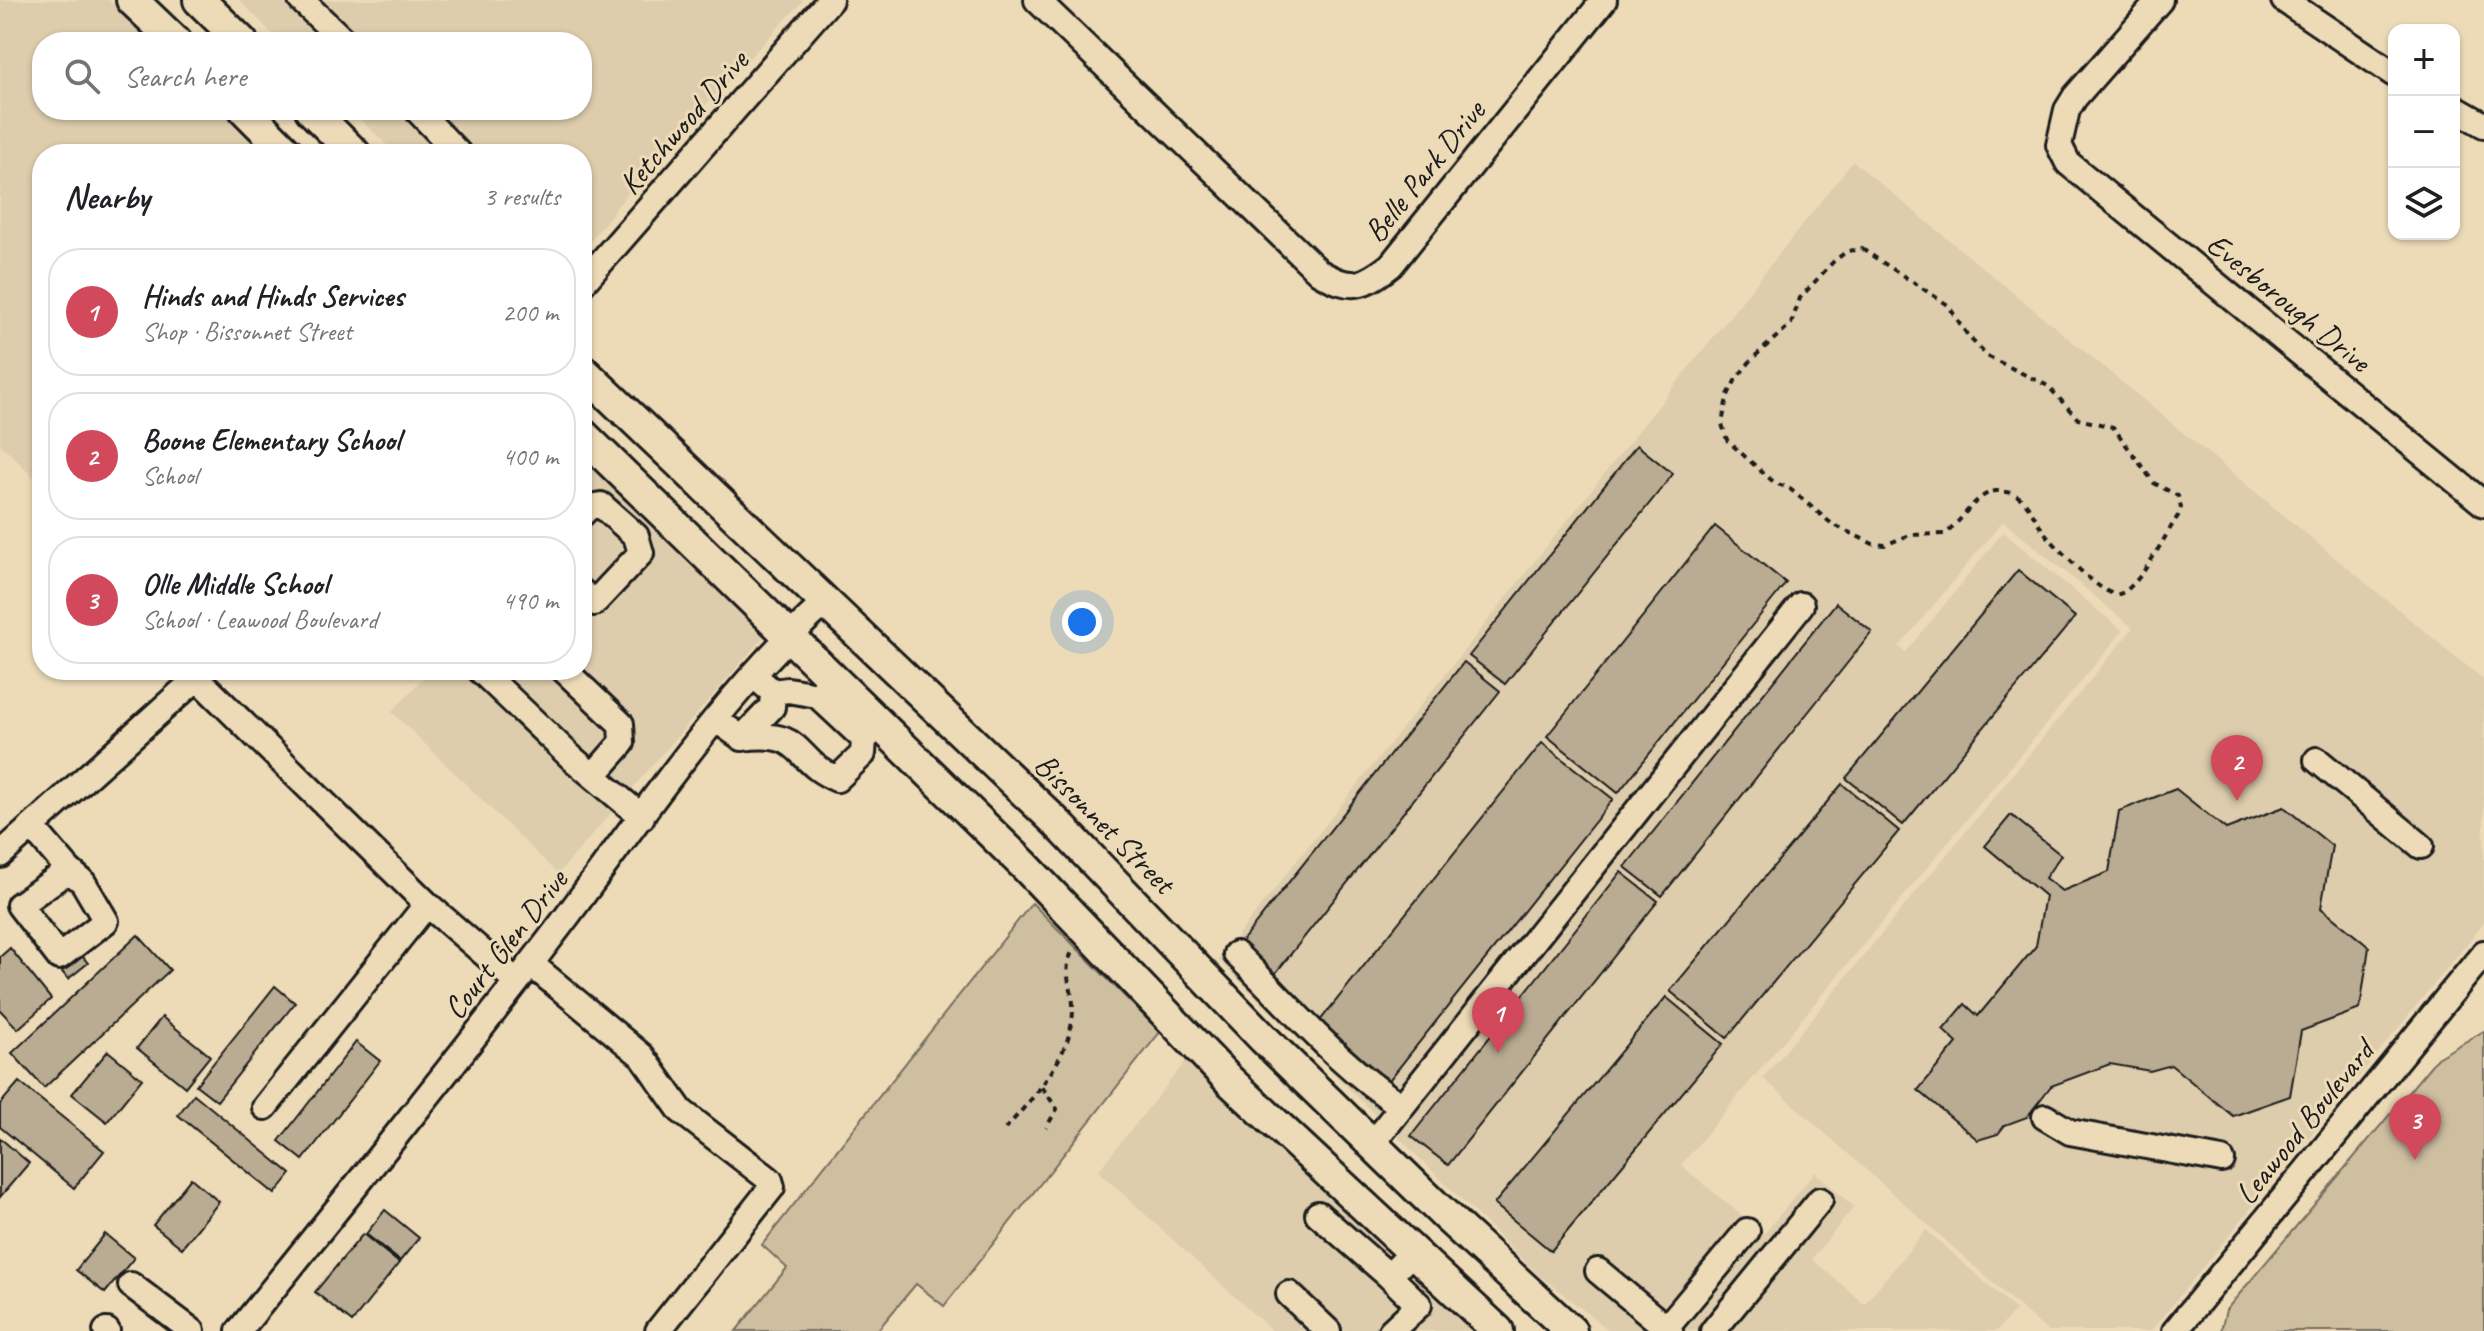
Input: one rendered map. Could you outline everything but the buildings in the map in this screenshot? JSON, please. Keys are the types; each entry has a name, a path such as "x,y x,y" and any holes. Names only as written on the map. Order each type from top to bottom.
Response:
{"main road":[{"path":"132,0 166,32"},
{"path":"207,21 225,32"},
{"path":"255,120 279,144"},
{"path":"321,120 345,144"},
{"name":"Bissonnet Street","path":"592,380 1058,824 1264,1039 1571,1331"},
{"path":"592,444 789,634 826,687 1089,934 1230,1081 1498,1331"}],"street":[{"path":"301,0 335,32"},
{"name":"Ketchwood Drive","path":"592,273 829,0"},
{"name":"Belle Park Drive","path":"1037,0 1319,272 1342,286 1370,282 1391,265 1604,0"},
{"name":"Evesborough Drive","path":"2160,0 2067,110 2059,145 2068,163 2484,504"},
{"path":"2284,0 2388,70"},
{"path":"2460,111 2484,125"},
{"path":"427,120 449,144"},
{"path":"592,506 601,505 636,536 641,553 594,603 592,601"},
{"path":"636,536 662,511"},
{"name":"Court Glen Drive","path":"239,1331 524,973 716,720 789,634 826,602"},
{"path":"1372,1144 1801,605"},
{"path":"753,675 773,692 826,687"},
{"path":"0,855 195,680"},
{"path":"199,680 427,904 642,1056 681,1111 770,1180 772,1187 658,1331"},
{"path":"491,680 642,817"},
{"path":"575,680 621,724 622,743 594,775"},
{"path":"742,738 772,707 773,692"},
{"path":"716,720 742,738 767,734 788,739 837,779 863,754 872,732"},
{"path":"2317,760 2421,846"},
{"path":"33,828 69,870"},
{"path":"265,1107 427,904"},
{"name":"Leawood Boulevard","path":"2175,1331 2484,953"},
{"path":"1236,954 1312,1032 1382,1093 1402,1106"},
{"path":"2045,1117 2070,1132 2222,1160"},
{"path":"1713,1331 1820,1200"},
{"path":"1318,1214 1419,1305 1391,1331"},
{"path":"1598,1271 1669,1329 1747,1231"},
{"path":"1389,1276 1413,1252"},
{"path":"131,1285 192,1331"},
{"path":"1289,1294 1328,1331"}],"path":[{"path":"1862,249 1948,305 1968,336 1987,356 2048,386 2078,419 2113,427 2154,483 2178,496 2181,507 2144,569 2118,594 2097,585 2064,555 2029,507 2013,493 1997,491 1982,495 1945,534 1909,535 1885,545 1873,544 1814,512 1790,489 1775,483 1727,440 1722,424 1724,410 1736,379 1753,358 1791,324 1800,298 1847,251 1862,249"},
{"path":"1005,1129 1042,1087 1068,1037 1073,1010 1065,965 1075,946 1089,934"},
{"path":"1042,1087 1057,1109 1046,1128"}],"shaded area":[{"path":"0,0 109,0 143,32 32,32 32,120 235,120 260,144 32,144 32,475 0,444"},
{"path":"239,0 804,0 652,162 592,239 592,144 386,144 361,120 592,120 592,32 271,32"},
{"path":"1853,161 2484,680 2484,923 2151,1331 2047,1331 1763,1078 2133,628 2003,521 1899,647 1906,652 2003,532 2123,631 1681,1165 1764,1234 1815,1172 1854,1207 1812,1259 1864,1304 1926,1230 2016,1310 1997,1331 1610,1331 1536,1273 1218,960"},
{"path":"592,465 767,633 558,874 392,712 421,680 592,680"},
{"path":"1032,903 1160,1032 944,1306 916,1284 877,1331 736,1331 787,1268 762,1245"},
{"path":"2484,1031 2484,1331 2221,1331 2226,1310 2437,1058"},
{"path":"1190,1056 1480,1331 1272,1331 1098,1171"}],"place":[{"name":"Boone Elementary School","path":"2237,801"},
{"name":"Hinds and Hinds Services","path":"1498,1053"},
{"name":"Olle Middle School","path":"2415,1160"}]}
